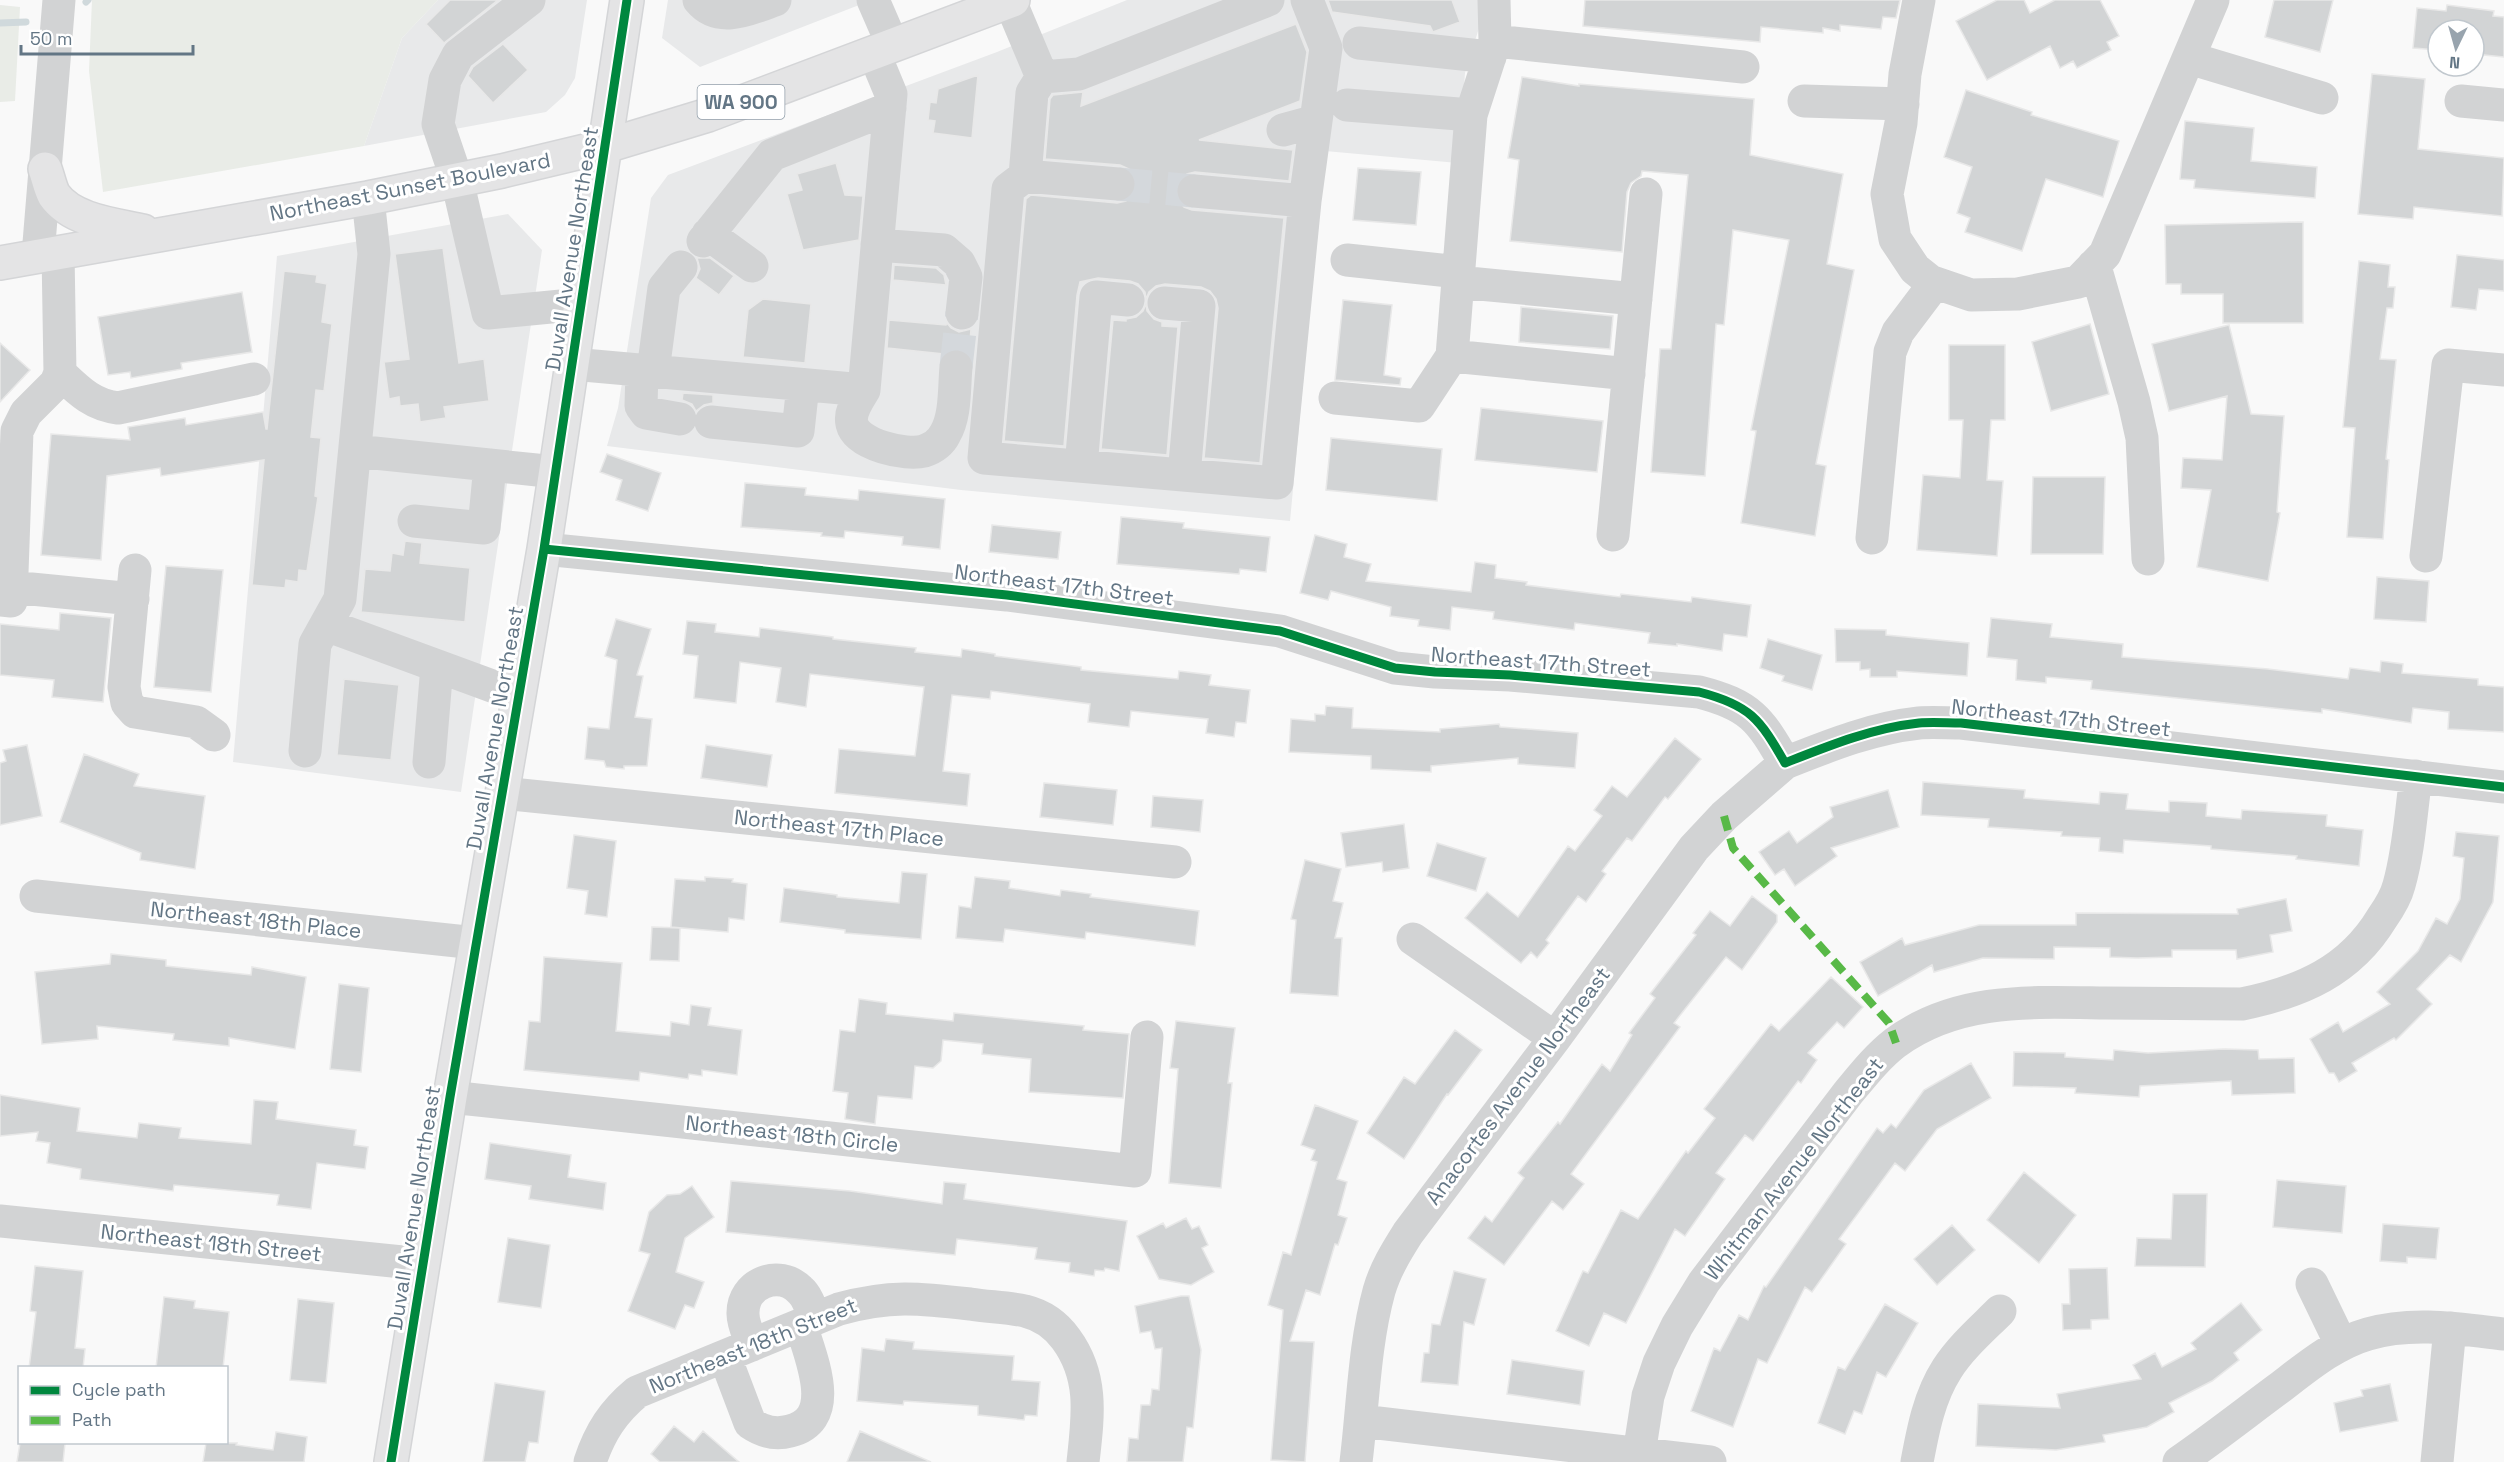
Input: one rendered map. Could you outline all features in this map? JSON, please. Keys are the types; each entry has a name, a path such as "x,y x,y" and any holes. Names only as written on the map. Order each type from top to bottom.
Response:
{"main road":[{"name":"Duvall Avenue Northeast","path":"391,1462 422,1264 544,549 627,0"},
{"name":"Northeast Sunset Boulevard","path":"0,263 368,198 606,146 708,115 1012,0"},
{"path":"45,169 54,194 70,209 91,219 157,234"}],"street":[{"path":"59,0 45,169 48,254 60,373 56,383 26,413 17,430 6,594 134,585 124,687 127,703 135,712 196,722 214,735"},
{"path":"530,0 458,55 445,80 438,124 457,180 488,313 582,304"},
{"path":"699,0 714,12 725,14 737,13 775,0"},
{"path":"873,0 891,94 864,390 852,416 852,424 861,438 868,442 906,451 925,451 940,441 950,426 956,367"},
{"path":"1012,0 1042,77"},
{"path":"1042,77 1079,74 1210,10 1268,0"},
{"path":"1118,184 1025,176 1008,189 984,458 1277,483 1305,201 1326,48 1307,0"},
{"path":"1335,398 1419,406 1452,356 1471,115 1493,49 1494,0"},
{"path":"1919,0 1887,194 1895,239 1915,269 1935,283 1971,295 2018,294 2078,282 2105,254 2213,0"},
{"path":"1359,43 1493,49 1743,67"},
{"path":"2189,58 2322,98"},
{"path":"1025,176 1032,93 1042,77"},
{"path":"1804,100 1903,104"},
{"path":"2461,101 2504,105"},
{"path":"1347,105 1471,115"},
{"path":"752,266 705,237 772,155 890,108"},
{"path":"1283,130 1316,121"},
{"path":"1194,191 1305,201"},
{"path":"1613,535 1646,194"},
{"path":"305,751 315,644 340,599 374,254 368,198"},
{"path":"877,245 944,250 959,263 966,277 962,313"},
{"path":"1347,260 1458,277 1636,299"},
{"path":"2092,266 2096,270 2142,438 2148,559"},
{"path":"681,267 664,288 641,406 646,413 695,421 798,431 803,385"},
{"path":"1872,538 1890,352 1898,332 1935,283"},
{"path":"1081,466 1096,297 1128,300"},
{"path":"1164,303 1199,306 1184,475"},
{"path":"1452,356 1629,374"},
{"path":"572,364 864,390"},
{"path":"2426,556 2448,365 2504,370"},
{"path":"60,373 87,398 102,406 118,408 254,379"},
{"path":"355,451 556,472"},
{"path":"414,521 484,528 490,465"},
{"name":"Northeast 17th Street","path":"544,549 1007,595 1280,631 1395,668 1510,675 1699,692 1720,697 1756,718 1785,763 1837,742 1882,730 1920,723 1961,723 2504,787"},
{"path":"326,625 519,696"},
{"path":"429,762 437,666"},
{"name":"Anacortes Avenue Northeast","path":"1356,1462 1372,1324 1379,1290 1392,1258 1407,1233 1555,1038 1694,848 1724,816 1785,763"},
{"name":"Whitman Avenue Northeast","path":"1640,1454 1652,1385 1659,1363 1704,1282 1848,1092 1896,1043 1926,1025 1953,1014 1980,1007 2018,1002 2242,1004 2276,998 2329,974 2354,956 2372,936 2399,888 2416,776"},
{"name":"Northeast 17th Place","path":"502,793 1175,862"},
{"name":"Northeast 18th Place","path":"36,896 476,944"},
{"path":"1413,939 1555,1038"},
{"name":"Northeast 18th Circle","path":"450,1097 1135,1171 1148,1037"},
{"name":"Northeast 18th Street","path":"0,1221 422,1264"},
{"path":"784,1280 794,1284 802,1291 819,1393 812,1415 794,1430 771,1433 760,1430 750,1423 739,1351 744,1305 754,1287 763,1281 784,1280"},
{"path":"2312,1284 2341,1344"},
{"name":"Northeast 18th Street","path":"590,1462 604,1426 618,1408 637,1392 839,1309 872,1300 899,1298 1026,1311 1046,1319 1060,1332 1077,1354 1084,1375 1087,1399 1083,1462"},
{"path":"1917,1462 1933,1396 1946,1370 1961,1350 2000,1311"},
{"path":"2179,1462 2341,1344 2368,1334 2401,1328 2450,1328 2504,1334"},
{"path":"2437,1462 2450,1328"},
{"path":"1361,1421 1710,1462"}],"shaded area":[{"path":"92,0 438,0 402,38 364,146 103,192 89,71"},
{"path":"438,0 587,0 575,78 565,95 546,112 364,146 402,38"},
{"path":"668,0 872,0 700,67 662,38"},
{"path":"1127,0 1479,0 1479,28 1465,73 1458,163 1325,151 1290,521 961,490 607,446 618,408 651,198 668,175 997,52"},
{"path":"0,5 20,7 15,101 0,102"},
{"path":"508,214 542,250 461,792 233,762 277,256"}],"building":[{"path":"450,0 498,0 444,43 426,24"},
{"path":"1328,0 1452,0 1460,22 1433,32 1430,26 1332,12"},
{"path":"1585,0 1900,0 1896,18 1883,17 1881,29 1840,25 1840,31 1823,28 1823,33 1761,27 1760,42 1583,26"},
{"path":"1997,0 2024,0 2030,13 2055,0 2100,0 2119,36 2107,42 2111,50 2077,68 2073,61 2060,68 2050,46 1987,80 1956,21"},
{"path":"2274,0 2333,0 2320,52 2265,37"},
{"path":"2447,5 2494,11 2493,16 2504,17 2504,57 2486,55 2486,18 2426,18 2426,49 2413,48 2417,8 2446,11"},
{"path":"1296,24 1307,52 1300,101 1199,140 1293,150 1289,181 1195,172 1179,180 1175,190 1177,199 1184,207 1192,210 1284,218 1260,463 1204,458 1218,308 1216,299 1210,291 1201,287 1165,284 1156,286 1149,292 1146,299 1145,292 1138,284 1098,278 1080,282 1077,295 1064,446 1004,441 1026,199 1031,195 1117,203 1126,201 1133,195 1137,186 1135,176 1129,169 1120,165 1045,159 1050,99 1053,95 1083,92 1081,106"},
{"path":"503,44 528,70 493,103 468,76 473,67"},
{"path":"2372,74 2425,79 2418,149 2504,158 2502,216 2414,207 2413,219 2358,214"},
{"path":"978,75 972,138 933,133 935,121 928,120 930,102 936,103 938,89"},
{"path":"1522,77 1579,86 1579,84 1754,99 1750,155 1843,174 1827,264 1854,270 1816,464 1826,466 1815,536 1741,523 1756,431 1751,430 1789,240 1733,230 1724,325 1716,324 1705,476 1651,472 1660,349 1671,349 1688,175 1642,171 1641,176 1631,183 1627,192 1622,252 1510,241 1519,160 1508,158"},
{"path":"1966,90 2032,112 2031,115 2119,141 2103,197 2046,179 2022,251 1965,232 1970,218 1957,213 1972,167 1944,157"},
{"path":"2185,121 2254,128 2251,161 2317,167 2315,198 2194,188 2195,180 2180,179"},
{"path":"836,163 845,195 863,196 859,240 803,250 787,194 802,190 797,174"},
{"path":"1358,168 1421,172 1416,225 1353,220"},
{"path":"2303,222 2303,323 2223,323 2223,294 2181,294 2181,284 2166,284 2165,225"},
{"path":"443,248 459,363 484,359 489,401 444,407 446,418 420,422 418,404 400,406 399,397 389,399 384,362 409,359 395,254"},
{"path":"2457,255 2504,260 2504,291 2479,289 2476,310 2451,307"},
{"path":"697,258 710,258 734,276 719,295 696,278 700,269"},
{"path":"2359,261 2390,265 2388,287 2395,287 2393,308 2387,308 2380,359 2396,360 2386,459 2389,460 2383,539 2347,537 2355,428 2343,427"},
{"path":"894,265 936,268 944,275 946,285 893,280"},
{"path":"284,271 317,275 316,282 327,284 322,322 332,324 324,391 316,390 311,437 321,438 315,496 318,497 307,571 299,570 298,582 286,580 285,588 252,585 264,460 161,476 160,468 107,476 101,560 41,555 51,434 130,440 128,427 185,418 186,425 263,412 267,429"},
{"path":"242,292 252,352 181,363 182,369 131,378 130,372 108,375 98,317"},
{"path":"763,299 811,304 805,363 743,357 748,310"},
{"path":"1343,300 1392,305 1384,375 1401,378 1400,385 1335,380"},
{"path":"1146,304 1147,311 1154,319 1162,322 1162,326 1178,327 1167,455 1101,449 1113,320 1126,321 1126,319 1136,317 1143,311"},
{"path":"1521,307 1613,316 1610,349 1519,342"},
{"path":"889,320 946,325 947,323 959,332 971,329 969,354 958,348 948,350 944,354 887,348"},
{"path":"2090,324 2109,394 2051,411 2032,342"},
{"path":"2229,325 2251,414 2284,416 2277,512 2280,513 2268,581 2197,567 2211,490 2181,488 2183,458 2222,460 2227,396 2169,411 2152,344"},
{"path":"0,343 30,370 0,402"},
{"path":"1949,345 2005,345 2005,420 1991,420 1987,480 2003,481 1997,556 1917,550 1923,475 1960,478 1963,420 1949,420"},
{"path":"683,393 713,395 713,403 704,405 696,411 692,404 682,400"},
{"path":"1481,408 1603,421 1597,472 1475,460"},
{"path":"1331,438 1442,449 1437,501 1326,490"},
{"path":"607,454 661,473 648,511 616,500 622,480 600,472"},
{"path":"2033,477 2105,477 2103,554 2031,554"},
{"path":"745,483 806,488 805,495 858,500 859,490 945,499 940,549 902,545 903,537 845,531 844,538 821,536 822,533 741,527"},
{"path":"1121,517 1184,523 1183,528 1270,537 1266,572 1240,569 1239,574 1117,564"},
{"path":"992,525 1061,532 1058,559 989,552"},
{"path":"1315,535 1347,544 1344,557 1371,564 1366,581 1471,592 1475,562 1496,565 1495,578 1527,582 1526,585 1620,597 1621,594 1691,602 1692,597 1751,605 1747,637 1724,634 1722,651 1677,644 1677,646 1648,643 1650,633 1575,623 1574,630 1493,619 1494,612 1452,607 1450,630 1418,626 1419,620 1390,616 1391,607 1331,591 1328,600 1300,593"},
{"path":"405,541 422,543 420,563 470,568 465,622 361,612 365,569 390,571 392,553 403,555"},
{"path":"166,566 223,570 211,692 154,687"},
{"path":"2377,577 2429,581 2426,622 2374,619"},
{"path":"60,613 111,618 103,702 52,697 54,680 0,675 0,624 59,630"},
{"path":"1991,618 2052,624 2050,637 2123,644 2122,657 2268,669 2348,679 2350,668 2380,672 2381,661 2403,664 2402,673 2478,679 2478,685 2504,687 2504,732 2448,729 2449,712 2413,708 2411,723 2322,709 2322,713 2091,689 2092,681 2046,677 2046,683 2016,680 2017,660 1987,657"},
{"path":"616,619 651,629 637,675 643,676 635,717 652,719 647,766 624,766 624,769 606,767 604,761 585,759 588,727 609,729 617,660 605,656"},
{"path":"687,621 716,624 715,632 759,637 760,628 916,648 915,652 961,657 962,649 995,654 995,656 1081,667 1081,670 1178,679 1179,671 1211,675 1209,685 1250,690 1246,723 1236,722 1234,737 1206,733 1208,719 1131,711 1129,727 1088,722 1090,704 991,691 990,699 952,695 943,771 970,774 967,806 835,793 839,749 915,756 924,687 810,674 806,707 776,702 781,668 740,662 736,703 694,698 698,656 683,654"},
{"path":"1835,629 1886,630 1886,635 1969,643 1967,676 1897,671 1897,677 1870,677 1870,669 1860,670 1860,662 1836,662"},
{"path":"1768,639 1822,655 1812,690 1782,681 1784,676 1760,668"},
{"path":"344,679 399,685 391,760 337,755"},
{"path":"1326,706 1353,708 1352,728 1440,732 1440,729 1499,724 1500,727 1578,733 1575,768 1518,764 1518,758 1431,766 1431,772 1371,769 1371,756 1289,752 1291,719 1315,721 1315,714 1325,715"},
{"path":"1675,738 1701,759 1668,799 1665,797 1632,841 1627,838 1602,871 1606,874 1586,902 1578,896 1546,940 1549,943 1537,958 1531,952 1521,963 1465,918 1487,892 1518,917 1568,846 1575,851 1602,816 1594,810 1612,786 1627,797"},
{"path":"27,745 42,816 0,825 0,763 6,761 3,750"},
{"path":"706,745 772,755 767,787 701,778"},
{"path":"84,754 139,774 134,786 205,796 195,869 140,860 141,853 60,822"},
{"path":"1923,782 2025,790 2024,798 2099,804 2100,792 2128,794 2126,809 2169,812 2169,801 2207,803 2206,816 2241,819 2242,810 2327,815 2326,826 2363,830 2359,866 2296,859 2297,856 2211,849 2211,846 2124,840 2123,853 2099,851 2100,838 2061,836 2062,832 1988,827 1989,819 1921,815"},
{"path":"1044,783 1117,790 1113,825 1040,817"},
{"path":"1888,790 1899,827 1831,848 1837,856 1795,886 1784,869 1775,875 1759,852 1789,831 1797,843 1833,817 1830,807"},
{"path":"1153,796 1203,800 1200,832 1151,827"},
{"path":"1404,824 1409,868 1383,872 1382,862 1346,867 1341,833"},
{"path":"2456,832 2499,836 2493,902 2461,962 2450,955 2417,989 2432,1004 2396,1040 2394,1038 2352,1063 2357,1071 2339,1082 2334,1073 2329,1073 2310,1039 2338,1022 2343,1032 2390,1004 2377,992 2418,951 2436,918 2447,924 2460,899 2464,858 2453,856"},
{"path":"574,835 616,841 607,917 585,914 588,891 567,888"},
{"path":"1437,843 1486,858 1476,891 1427,876"},
{"path":"1305,860 1341,869 1333,901 1343,903 1335,938 1342,938 1338,996 1290,993 1296,920 1291,919"},
{"path":"902,872 927,874 921,939 845,933 845,930 780,922 784,888 837,895 837,897 899,903"},
{"path":"705,877 733,879 732,882 747,884 744,920 729,918 728,932 671,927 675,879 705,881"},
{"path":"975,877 1010,881 1009,888 1060,896 1061,890 1091,894 1090,897 1199,911 1195,946 1086,932 1085,939 1005,929 1003,942 956,938 959,906 971,908"},
{"path":"1752,896 1777,915 1777,922 1742,970 1726,957 1674,1023 1680,1027 1571,1174 1584,1184 1563,1210 1552,1201 1504,1265 1468,1238 1485,1216 1492,1222 1524,1178 1518,1173 1558,1122 1560,1124 1602,1064 1610,1071 1632,1035 1629,1033 1655,998 1650,994 1696,935 1693,933 1710,911 1730,926"},
{"path":"2286,899 2292,931 2270,935 2273,952 2237,959 2236,950 2172,950 2172,957 2137,958 2110,957 2110,948 2054,947 2054,959 1983,958 1934,972 1932,965 1878,996 1860,962 1902,938 1905,945 1979,925 2076,925 2076,913 2238,914 2237,909"},
{"path":"652,927 680,928 679,961 650,960"},
{"path":"111,954 166,960 166,966 251,975 252,967 306,977 295,1049 229,1038 229,1046 173,1040 174,1034 97,1026 98,1039 42,1044 35,972 110,964"},
{"path":"544,957 622,963 616,1031 670,1036 671,1022 689,1025 691,1005 711,1008 708,1025 742,1030 737,1075 702,1070 702,1076 689,1074 688,1079 640,1072 639,1081 524,1070 529,1021 540,1022"},
{"path":"1831,977 1863,1007 1844,1028 1837,1022 1808,1053 1817,1060 1801,1083 1798,1081 1753,1141 1745,1135 1716,1173 1725,1179 1685,1236 1675,1229 1626,1323 1604,1313 1589,1346 1556,1331 1583,1271 1588,1273 1621,1210 1638,1219 1686,1151 1688,1153 1715,1118 1704,1109 1771,1024 1779,1031"},
{"path":"339,984 369,988 361,1072 330,1069"},
{"path":"859,999 887,1003 886,1014 953,1021 954,1013 1084,1026 1083,1030 1129,1034 1123,1098 1029,1092 1031,1059 982,1054 983,1044 943,1040 941,1061 933,1068 915,1066 912,1099 878,1096 875,1124 845,1119 848,1093 833,1091 840,1030 855,1032"},
{"path":"1176,1021 1235,1028 1228,1083 1232,1083 1221,1188 1169,1183 1178,1069 1170,1068"},
{"path":"1455,1030 1482,1050 1447,1094 1404,1159 1367,1133 1404,1077 1415,1084"},
{"path":"2224,1049 2258,1050 2259,1059 2294,1058 2295,1093 2232,1095 2231,1081 2140,1086 2139,1097 2075,1093 2076,1088 2013,1086 2014,1052 2065,1053 2065,1057 2113,1060 2114,1050 2148,1053"},
{"path":"1971,1063 1991,1098 1937,1129 1905,1171 1895,1163 1839,1239 1846,1244 1812,1292 1805,1287 1767,1363 1758,1359 1733,1427 1691,1411 1714,1348 1720,1351 1739,1315 1748,1320 1764,1286 1766,1287 1877,1128 1883,1133 1891,1124 1896,1128 1924,1090"},
{"path":"0,1095 80,1108 77,1131 137,1138 139,1123 181,1128 179,1138 251,1144 254,1100 278,1102 276,1119 356,1130 354,1145 368,1147 365,1169 317,1163 311,1209 277,1205 279,1195 174,1185 173,1191 80,1179 81,1169 47,1163 50,1143 36,1141 38,1132 0,1136"},
{"path":"1315,1105 1358,1121 1337,1179 1347,1182 1338,1215 1347,1218 1338,1245 1335,1244 1320,1295 1306,1290 1290,1341 1314,1342 1305,1462 1271,1460 1283,1310 1268,1305 1283,1252 1291,1255 1317,1162 1311,1160 1315,1150 1301,1145"},
{"path":"490,1143 571,1155 568,1177 606,1183 603,1210 529,1199 531,1186 485,1179"},
{"path":"2024,1172 2076,1215 2039,1263 1987,1220"},
{"path":"2277,1180 2346,1186 2342,1233 2273,1227"},
{"path":"731,1181 850,1191 942,1204 944,1182 966,1184 964,1199 1127,1221 1119,1271 1105,1268 1104,1271 1095,1270 1094,1276 1069,1272 1070,1263 1035,1259 1037,1248 957,1239 955,1255 726,1232"},
{"path":"692,1186 714,1217 685,1238 676,1272 704,1282 694,1308 685,1305 675,1329 628,1311 650,1254 639,1251 649,1212 667,1195 680,1194"},
{"path":"2173,1194 2207,1194 2205,1267 2135,1266 2137,1238 2171,1239"},
{"path":"1186,1218 1192,1229 1199,1226 1208,1245 1202,1248 1214,1272 1191,1285 1159,1279 1137,1236 1163,1223 1166,1228"},
{"path":"2383,1224 2439,1228 2436,1259 2407,1257 2407,1263 2380,1261"},
{"path":"1952,1225 1975,1250 1937,1285 1914,1259"},
{"path":"508,1238 550,1245 541,1308 498,1302"},
{"path":"35,1266 83,1271 75,1348 85,1349 83,1366 29,1366 36,1312 30,1311"},
{"path":"2107,1268 2109,1319 2091,1320 2091,1329 2063,1330 2062,1304 2070,1304 2069,1269"},
{"path":"1454,1271 1486,1279 1474,1325 1464,1322 1458,1385 1421,1382 1424,1353 1429,1353 1432,1324 1440,1325"},
{"path":"1189,1296 1201,1350 1193,1428 1187,1427 1183,1462 1127,1462 1129,1438 1138,1439 1141,1405 1150,1405 1152,1389 1159,1390 1162,1348 1155,1349 1151,1331 1140,1333 1135,1306"},
{"path":"164,1297 195,1301 194,1308 229,1312 223,1366 156,1366"},
{"path":"298,1299 334,1303 326,1383 290,1380"},
{"path":"2241,1303 2262,1330 2234,1353 2239,1360 2212,1381 2169,1403 2174,1412 2147,1427 2103,1435 2105,1442 2056,1450 1976,1446 1978,1404 2060,1408 2057,1394 2141,1379 2133,1365 2155,1353 2162,1367 2196,1349 2191,1343"},
{"path":"1885,1304 1918,1323 1886,1377 1877,1372 1862,1414 1854,1411 1845,1434 1818,1423 1838,1367 1845,1370"},
{"path":"886,1339 914,1342 913,1349 1014,1356 1012,1380 1040,1382 1037,1416 1025,1415 1024,1420 978,1415 978,1406 904,1401 903,1405 857,1401 862,1348 884,1351"},
{"path":"1512,1360 1584,1371 1580,1405 1507,1394"},
{"path":"495,1383 545,1391 538,1443 529,1442 525,1462 483,1462"},
{"path":"2390,1384 2398,1421 2340,1432 2334,1403 2363,1396 2361,1390"},
{"path":"674,1426 694,1442 703,1431 739,1462 660,1462 651,1454"},
{"path":"860,1431 931,1462 847,1462"},
{"path":"276,1432 307,1437 304,1462 203,1462 206,1444 237,1443 236,1445 273,1450"},
{"path":"20,1444 65,1444 63,1462 17,1462"}],"waterway":[{"path":"0,23 26,22"}],"tunnel":[{"path":"1118,184 1194,191"},
{"path":"956,367 962,313"}],"marked path":[{"path":"1724,816 1733,848 1889,1023 1896,1043"}],"cycle path":[{"path":"391,1462 450,1097 544,549 627,0"},
{"path":"544,549 1007,595 1280,631 1395,668 1510,675 1699,692 1730,702 1752,716 1768,735 1785,763 1850,738 1884,729 1919,723 1961,723 2504,787"}]}
